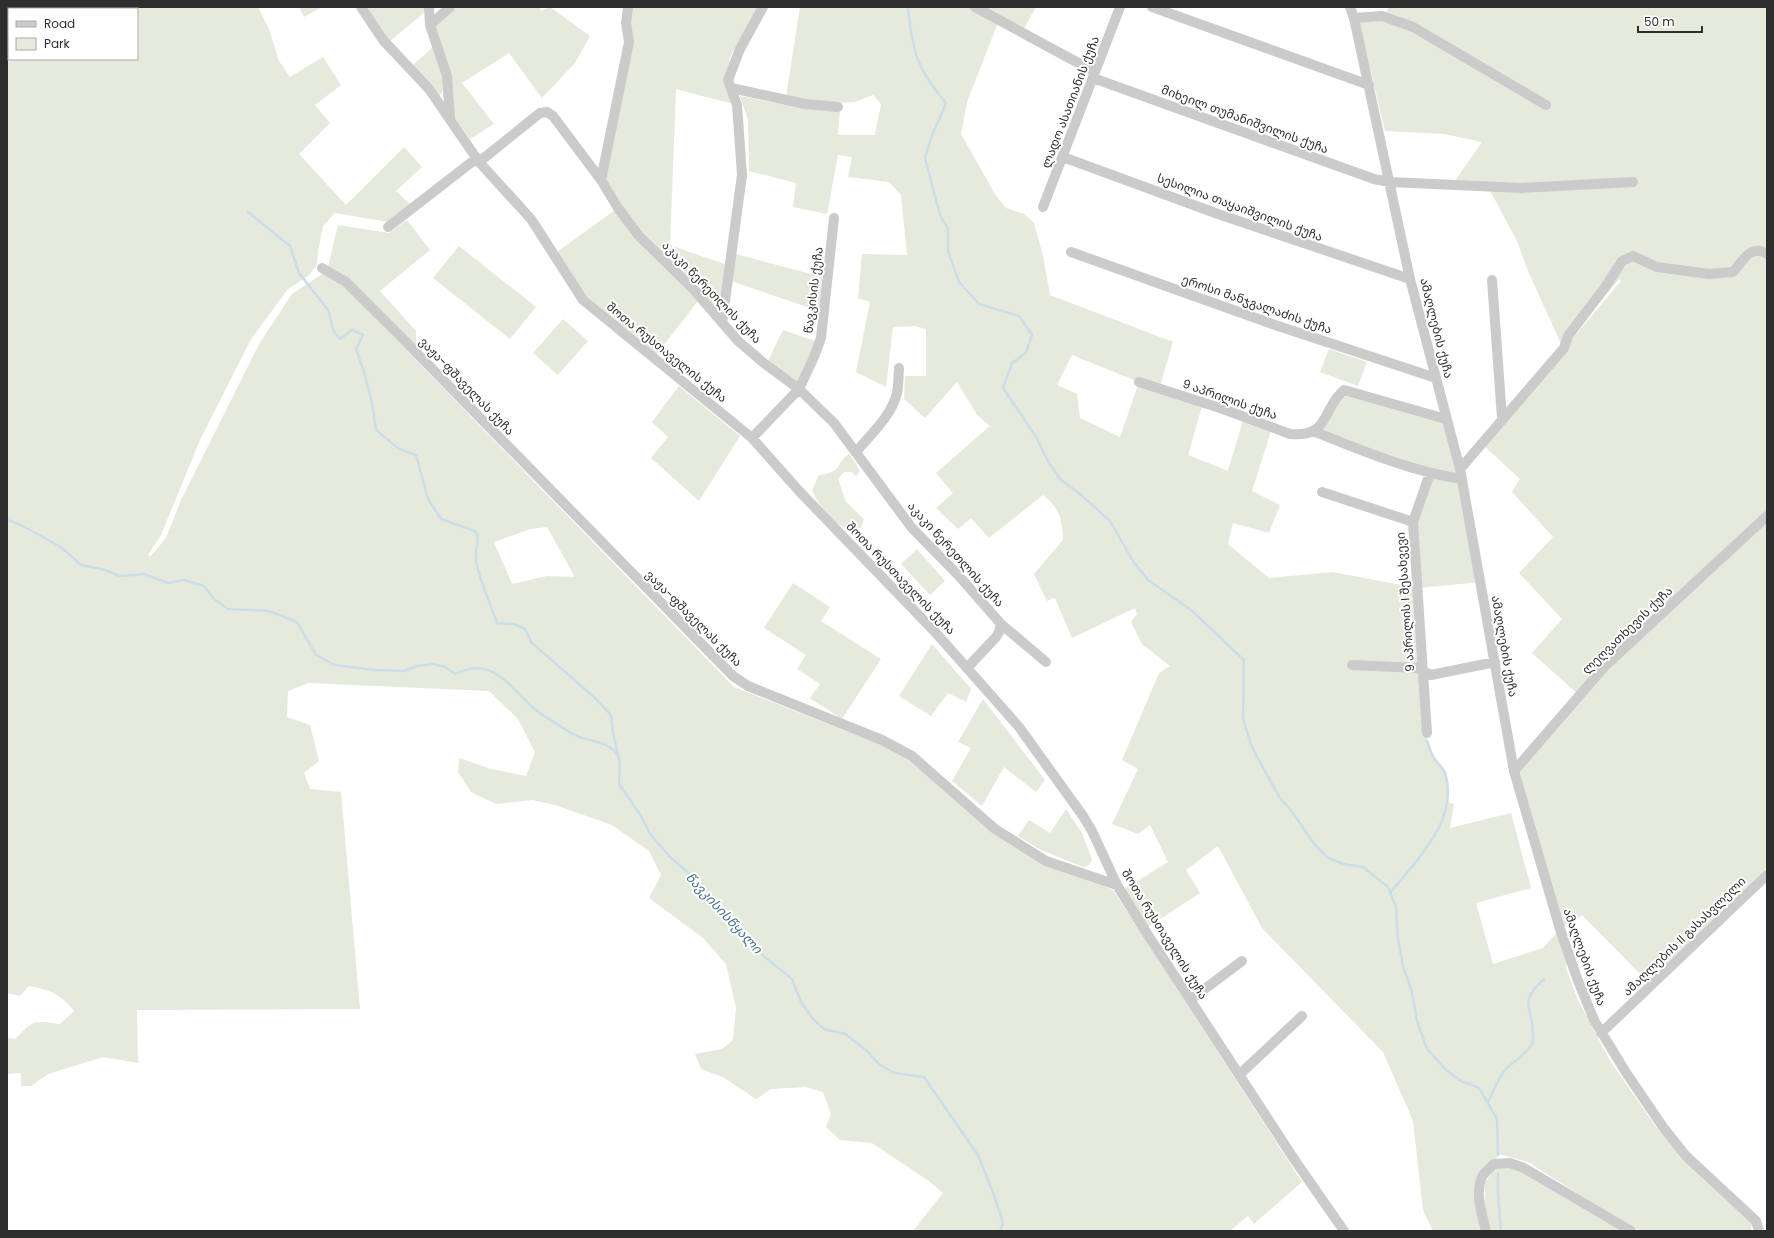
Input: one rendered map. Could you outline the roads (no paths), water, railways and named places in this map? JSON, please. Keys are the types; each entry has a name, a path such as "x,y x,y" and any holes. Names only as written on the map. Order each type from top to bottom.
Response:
{"street":[{"name":"შოთა რუსთაველის ქუჩა","path":"361,7 383,40 429,89 478,160 531,219 583,300 752,438 800,492 876,569 1019,727 1083,816 1117,885 1294,1159 1344,1231"},
{"path":"429,7 430,24 446,76 450,118"},
{"path":"430,24 450,7"},
{"path":"601,180 628,42 626,23 628,7"},
{"path":"722,323 742,175 737,105 728,80 740,49 763,7"},
{"name":"მიხეილ თუმანიშვილის ქუჩა","path":"975,7 1094,75 1374,179 1390,182 1521,188 1633,182"},
{"name":"ლადო ასათიანის ქუჩა","path":"1043,207 1120,7"},
{"path":"1152,7 1369,85"},
{"name":"ამაღლების ქუჩა","path":"1350,7 1354,18 1369,85 1410,279 1460,474 1514,771 1560,930 1577,978 1601,1033 1663,1127 1686,1156 1756,1221 1759,1231"},
{"path":"1354,18 1382,16 1413,27 1546,106"},
{"path":"731,88 805,104 838,107"},
{"name":"აკაკი წერეთლის ქუჩა","path":"388,227 540,113 547,112 553,116 601,180 618,208 639,236 694,290 722,323 749,350 799,389 834,423 912,528 959,576 1001,624 996,637 967,668"},
{"name":"სესილია თაყაიშვილის ქუჩა","path":"1063,157 1218,214 1410,279"},
{"name":"წავკისის ქუჩა","path":"752,438 799,389 807,375 821,338 834,218"},
{"path":"1313,431 1430,473 1460,474 1502,418 1564,348 1568,336 1606,286 1622,261 1633,256 1657,267 1709,274 1732,272 1744,257 1754,250 1763,251 1767,254"},
{"name":"ეროსი მანჯგალაძის ქუჩა","path":"1070,252 1275,325 1436,378"},
{"name":"ვაჟა-ფშაველას ქუჩა","path":"322,268 346,282 733,676 748,686 882,740 912,756 1001,833 1046,861 1117,885"},
{"path":"1492,280 1502,418"},
{"path":"856,452 880,425 891,409 897,392 899,368"},
{"name":"9 აპრილის ქუჩა","path":"1139,382 1223,409 1290,434 1300,435 1313,431"},
{"path":"1313,431 1322,424 1344,390 1349,390 1446,420"},
{"name":"9 აპრილის I შესახვევი","path":"1426,733 1413,522 1430,473"},
{"path":"1322,492 1413,522"},
{"name":"ლეღვათხევის ქუჩა","path":"1514,771 1606,666 1767,516"},
{"path":"1001,624 1046,662"},
{"path":"1352,666 1417,668 1430,674 1495,662"},
{"name":"ამაღლების II გასასვლელი","path":"1601,1033 1767,875"},
{"path":"1190,1000 1242,961"},
{"path":"1240,1074 1302,1016"},
{"path":"1486,1231 1479,1203 1480,1186 1483,1175 1494,1164 1510,1163 1524,1168 1631,1231"}],"waterway":[{"path":"908,7 914,48 918,59 928,80 946,103 931,138 925,158 940,215 948,229 948,251 959,282 979,304 1019,316 1032,335 1026,353 1012,363 1003,388 1036,437 1048,461 1061,480 1079,493 1110,521 1133,561 1148,580 1191,610 1244,660 1243,718 1251,745 1280,798 1290,809 1315,845 1328,858 1343,864 1363,867 1388,887 1396,907 1398,939 1403,966 1412,992 1417,1021 1427,1049 1446,1070 1461,1081 1479,1088 1497,1119 1498,1155"},
{"name":"წავკისისწყალი","path":"248,212 290,246 299,273 328,310 334,332 340,339 352,330 363,335 356,349 369,389 376,430 399,449 416,455 428,499 441,519 475,531 477,534 477,564 481,581 497,623 514,624 525,629 532,643 594,697 611,715 613,733 620,763 619,784 641,816 650,834 669,856 702,885 712,903 749,944 792,979 801,1002 813,1019 824,1029 845,1034 866,1050 880,1065 894,1073 924,1077 978,1155 994,1195 1003,1223 1000,1231"},
{"path":"7,520 19,524 61,547 81,565 102,569 120,576 144,574 168,583 184,580 204,586 214,599 228,609 269,611 297,622 316,655 334,665 375,670 404,671 417,666 434,664 445,667 455,674 479,668 488,670 505,680 533,707 549,719 577,736 608,746 617,755"},
{"path":"1390,893 1423,853 1433,838 1441,823 1446,807 1448,790 1445,773 1435,760 1427,741"},
{"path":"1488,1102 1499,1079 1508,1067 1524,1054 1533,1043 1533,1025 1528,1000 1544,979"},
{"path":"1498,1174 1501,1231"}]}
